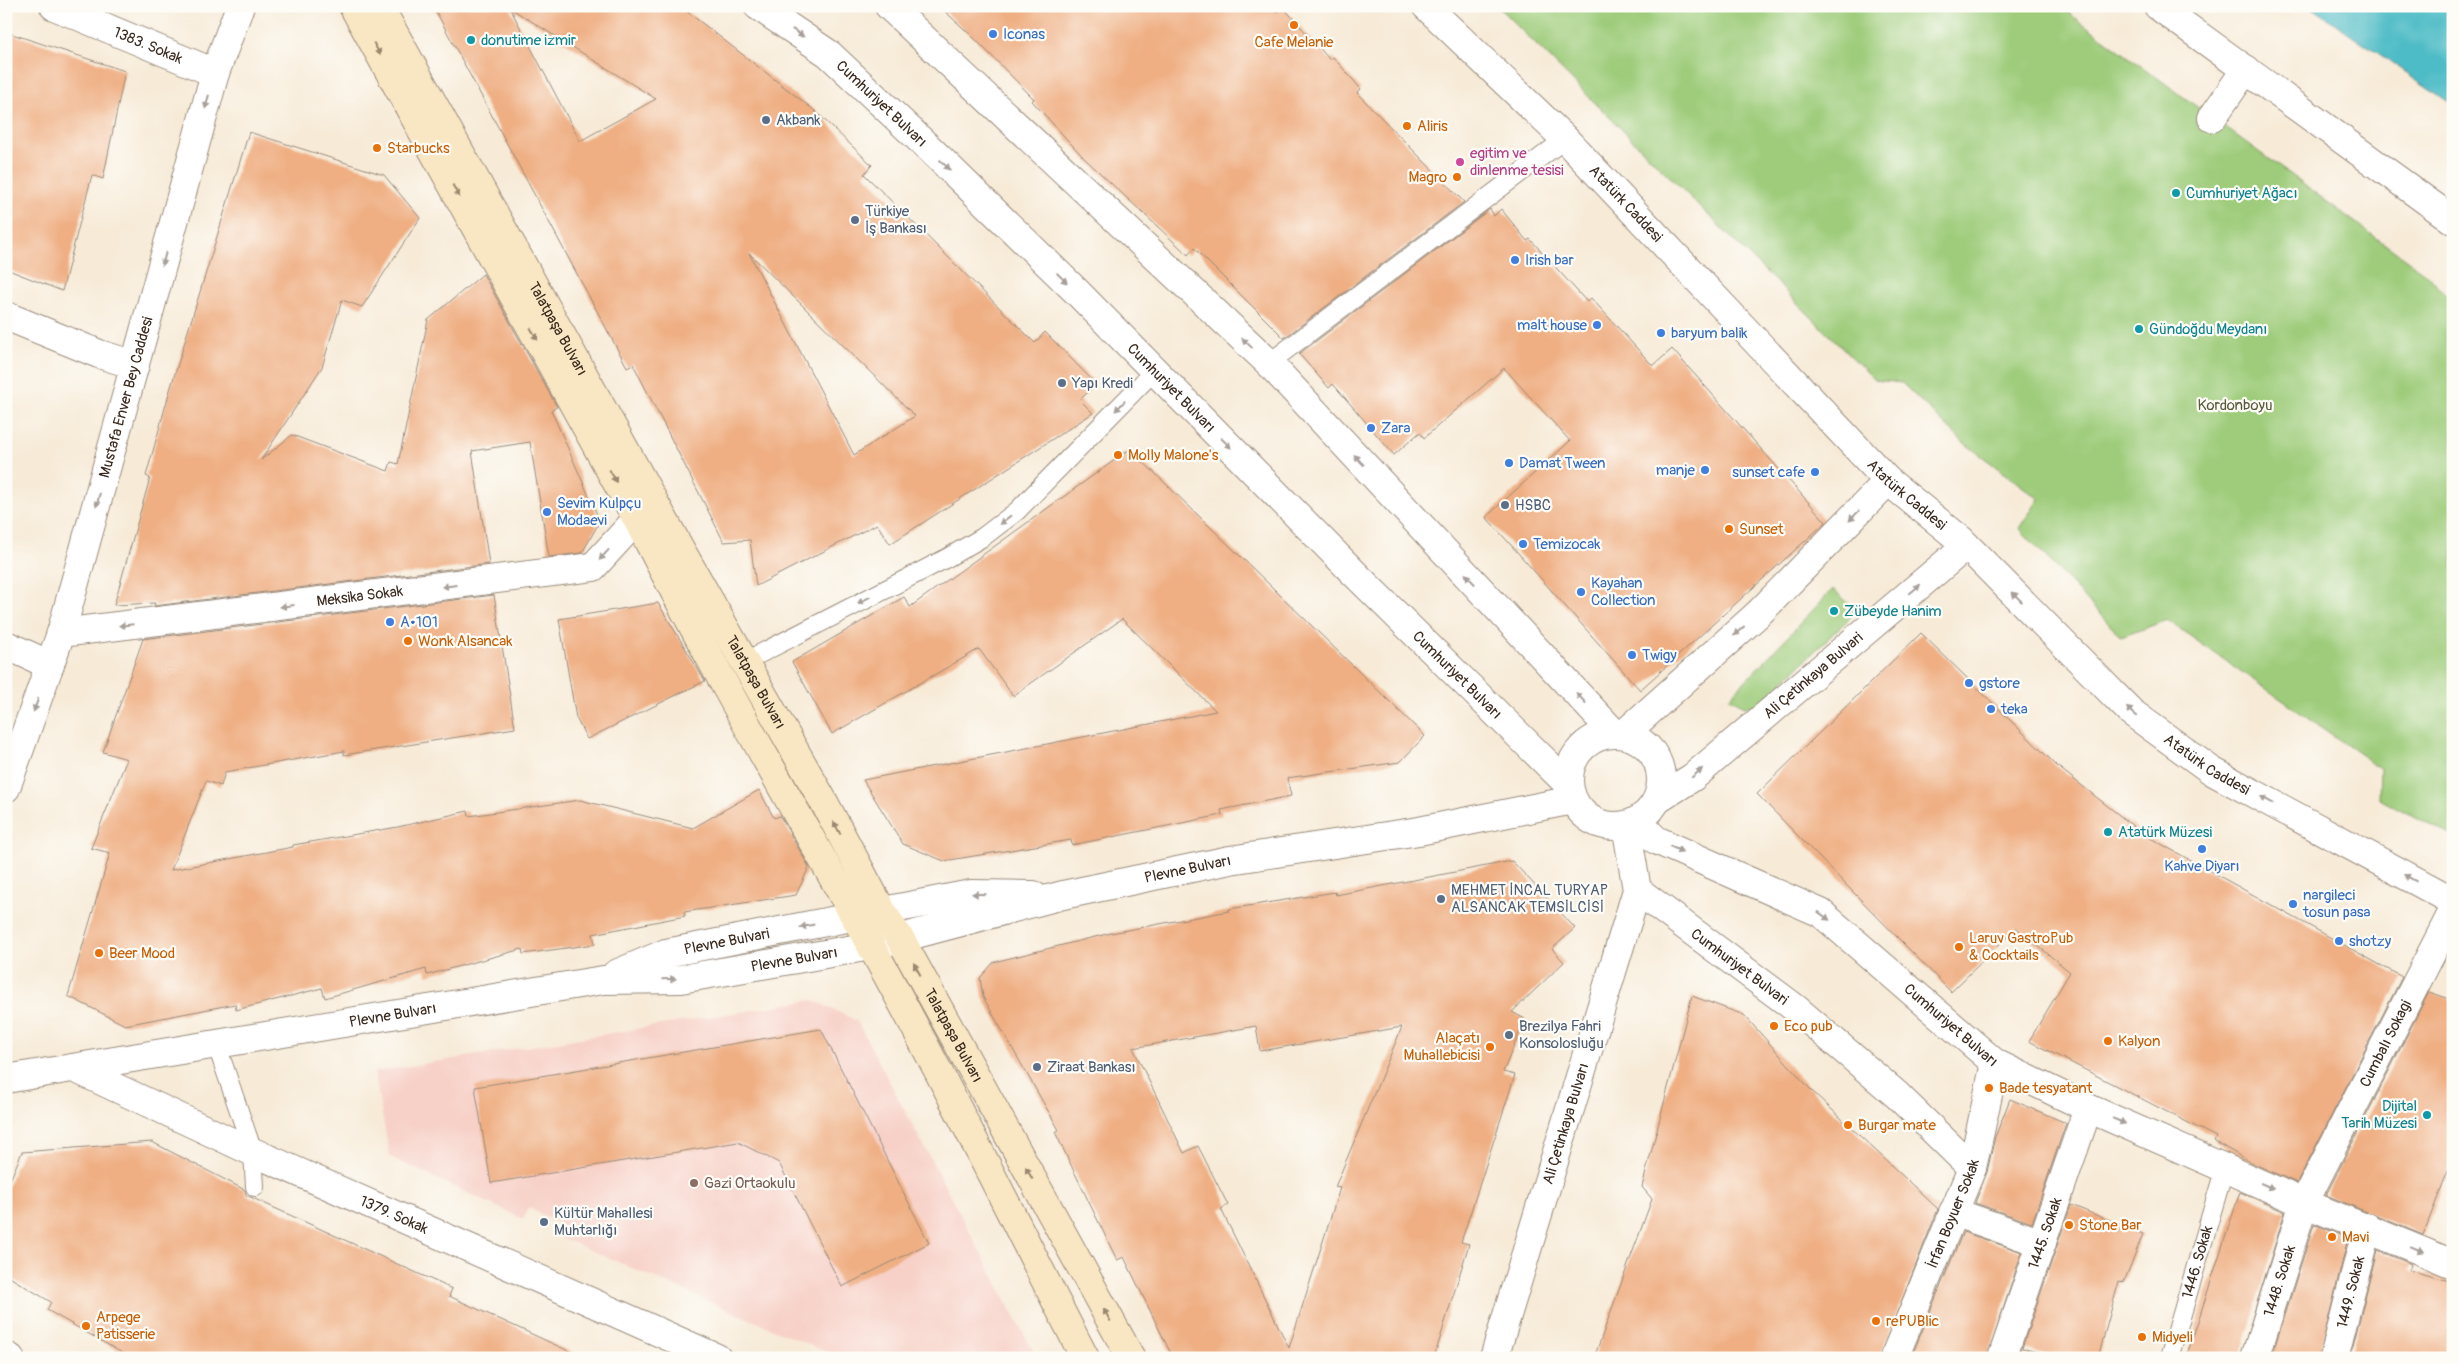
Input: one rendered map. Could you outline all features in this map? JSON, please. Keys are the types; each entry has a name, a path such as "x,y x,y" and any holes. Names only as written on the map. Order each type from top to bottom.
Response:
{"main road":[{"name":"Talatpaşa Bulvarı","path":"354,6 637,519 721,679 855,916 1085,1358"},
{"name":"Talatpaşa Bulvarı","path":"379,6 825,804 883,912 901,940 1131,1358"}],"street":[{"name":"1383. Sokak","path":"54,6 215,73"},
{"name":"Mustafa Enver Bey Caddesi","path":"6,788 61,633 215,73 240,6"},
{"name":"Cumhuriyet Bulvarı","path":"758,6 829,54 1056,272 1571,793"},
{"path":"889,6 1269,363 1619,734"},
{"name":"Atatürk Caddesi","path":"1426,6 1565,139 1888,481 1966,546 2131,712 2212,771 2453,901"},
{"path":"2158,6 2453,220"},
{"path":"2212,118 2246,70"},
{"path":"6,316 99,354 135,366"},
{"path":"1619,734 1758,614 1888,481"},
{"name":"Meksika Sokak","path":"61,633 555,574 593,567 637,519"},
{"name":"Ali Çetinkaya Bulvari","path":"1657,800 1692,777 1966,546"},
{"path":"6,645 50,665"},
{"path":"1619,734 1637,739 1648,747 1656,759 1661,772 1661,786 1657,800 1648,812 1631,823 1614,826 1601,824 1590,819 1571,793 1569,770 1576,755 1586,743 1599,736 1619,734"},
{"name":"Plevne Bulvarı","path":"6,1079 603,980 681,979 871,946 901,940 1063,895 1230,860 1419,831 1571,793"},
{"name":"Cumhuriyet Bulvarı","path":"1631,823 1656,840 1821,912 1995,1063 2088,1108 2304,1203 2367,1227 2453,1264"},
{"path":"1631,823 1637,890"},
{"name":"Cumhuriyet Bulvari","path":"1637,890 1795,1008 1897,1094 1972,1168"},
{"name":"Ali Çetinkaya Bulvarı","path":"1494,1358 1637,890"},
{"name":"Plevne Bulvari","path":"603,980 666,953 971,894 1063,895"},
{"name":"Cumbalı Sokagi","path":"2304,1203 2453,911"},
{"name":"İrfan Boyuer Sokak","path":"1894,1358 1972,1168 1995,1063"},
{"name":"1379. Sokak","path":"74,1068 253,1152 717,1358"},
{"name":"1445. Sokak","path":"2002,1358 2088,1108"},
{"name":"1448. Sokak","path":"2255,1358 2304,1203"},
{"path":"1953,1212 2042,1243"},
{"name":"1449. Sokak","path":"2334,1358 2367,1227"},
{"path":"6,1356 10,1358"}],"lane":[{"path":"1269,363 1565,139"},
{"path":"744,662 938,563 983,537 1017,511 1154,371"},
{"path":"216,1043 253,1152 254,1187"},
{"name":"1446. Sokak","path":"2169,1358 2225,1167"}],"shaded area":[{"name":"Gazi Ortaokulu","path":"813,1000 857,1021 1037,1358 840,1358 560,1237 565,1226 529,1208 523,1219 390,1157 374,1072"}],"green space":[{"name":"Kordonboyu","path":"1497,6 2059,6 2426,274 2453,302 2453,836 2379,799 2380,768 2167,620 2121,637 2019,528 2039,499 1963,442 1902,383 1875,380"},
{"path":"1833,589 1857,611 1758,705 1745,706 1729,698"}],"water":[{"path":"2310,6 2453,6 2453,105"}],"building":[{"path":"433,6 680,6 814,110 872,165 864,174 1035,343 1045,332 1096,384 1080,400 1093,413 890,544 877,524 756,586 750,540 724,542 633,364 627,367","holes":["510,8 656,99 580,141","749,253 915,416 854,455"]},
{"path":"939,6 1271,6 1277,12 1283,7 1330,60 1333,57 1361,89 1357,93 1464,202 1284,338 1194,248 1188,255 1084,158 1032,101 1034,99 973,37"},
{"path":"6,32 125,71 103,179 92,175 62,291 6,269"},
{"path":"249,132 384,175 420,218 362,307 342,300 322,367 261,460 292,435 388,471 391,462 398,464 428,320 483,274 557,407 551,410 600,521 582,553 549,557 530,442 472,451 489,564 154,606 155,603 114,605 150,478 146,476 170,390"},
{"path":"1490,209 1494,216 1501,209 1527,241 1530,239 1587,302 1591,298 1653,366 1672,349 1826,522 1640,690 1486,517 1570,441 1504,368 1424,438 1420,432 1394,455 1333,384 1329,388 1299,354"},
{"path":"1130,449 1425,736 1400,762 1287,778 1291,796 1221,810 1222,815 1072,845 1071,840 944,861 903,844 863,780 1216,711 1122,619 1013,696 979,649 832,734 792,662 904,597 910,607"},
{"path":"494,595 515,728 344,755 344,751 225,772 221,786 206,781 171,870 293,847 293,845 398,827 468,811 469,816 580,800 693,828 759,790 774,818 780,816 809,867 796,895 684,912 685,916 593,934 595,944 523,954 522,949 427,975 426,969 325,998 322,988 236,1010 235,1004 125,1025 68,996 110,853 91,848 127,759 103,752 143,639"},
{"path":"658,603 705,681 587,739 576,718 559,619"},
{"path":"1921,633 2057,766 2143,834 2402,977 2297,1183 2250,1162 2214,1141 2216,1137 2029,1041 2070,972 2016,928 1951,992 1757,794"},
{"path":"1512,861 1575,928 1552,949 1564,962 1512,1012 1525,1019 1503,1072 1515,1075 1461,1242 1469,1244 1434,1358 1173,1358 1124,1257 1117,1260 1055,1132 1059,1130 983,997 980,978 994,962 1111,933 1229,911 1229,909 1335,892 1336,895","holes":["1256,1026 1260,1051 1402,1027 1335,1187 1340,1188 1289,1348 1221,1209 1228,1205 1198,1146 1184,1153 1133,1048"]},
{"name":"Dijital Tarih Müzesi","path":"2429,992 2453,1000 2453,1158 2423,1235 2326,1195"},
{"path":"1692,996 1744,1015 1812,1091 1938,1209 1879,1358 1594,1358 1652,1199 1642,1187"},
{"path":"821,1029 929,1243 842,1287 779,1163 738,1142 491,1183 475,1087"},
{"path":"2010,1099 2066,1123 2032,1223 1975,1203 1987,1172 1995,1137"},
{"path":"152,1142 245,1190 246,1195 452,1289 449,1296 584,1358 131,1358 47,1310 51,1302 6,1275 6,1190 22,1152"},
{"path":"2240,1192 2285,1212 2240,1358 2186,1358"},
{"path":"2071,1205 2143,1234 2124,1282 2119,1281 2098,1358 2058,1358 2022,1348"},
{"path":"2314,1224 2348,1238 2319,1358 2271,1358"},
{"path":"1963,1232 2022,1252 1987,1358 1911,1358"},
{"path":"2377,1250 2411,1264 2409,1270 2453,1282 2453,1358 2350,1358"}],"place":[{"name":"Cafe Melanie","path":"1294,25"},
{"name":"Iconas","path":"993,34"},
{"name":"donutime izmir","path":"471,40"},
{"name":"Akbank","path":"766,120"},
{"name":"Aliris","path":"1407,126"},
{"name":"Starbucks","path":"377,148"},
{"name":"egitim ve dinlenme tesisi","path":"1460,162"},
{"name":"Magro","path":"1457,177"},
{"name":"Cumhuriyet Ağacı","path":"2176,193"},
{"name":"Türkiye İş Bankası","path":"855,220"},
{"name":"Irish bar","path":"1515,260"},
{"name":"malt house","path":"1597,325"},
{"name":"Gündoğdu Meydanı","path":"2139,329"},
{"name":"baryum balik","path":"1661,333"},
{"name":"Yapı Kredi","path":"1062,383"},
{"name":"Zara","path":"1371,428"},
{"name":"Molly Malone's","path":"1118,455"},
{"name":"Damat Tween","path":"1509,463"},
{"name":"manje","path":"1705,470"},
{"name":"sunset cafe","path":"1815,472"},
{"name":"HSBC","path":"1505,505"},
{"name":"Sevim Kulpçu Modaevi","path":"547,512"},
{"name":"Sunset","path":"1729,529"},
{"name":"Temizocak","path":"1523,544"},
{"name":"Kayahan Collection","path":"1581,592"},
{"name":"Zübeyde Hanim","path":"1834,611"},
{"name":"A•101","path":"390,622"},
{"name":"Wonk Alsancak","path":"408,641"},
{"name":"Twigy","path":"1632,655"},
{"name":"gstore","path":"1969,683"},
{"name":"teka","path":"1991,709"},
{"name":"Atatürk Müzesi","path":"2108,832"},
{"name":"Kahve Diyarı","path":"2202,849"},
{"name":"MEHMET İNCAL TURYAP ALSANCAK TEMSİLCİSİ","path":"1441,899"},
{"name":"nargileci tosun pasa","path":"2293,904"},
{"name":"shotzy","path":"2339,941"},
{"name":"Laruv GastroPub & Cocktails","path":"1959,947"},
{"name":"Beer Mood","path":"99,953"},
{"name":"Eco pub","path":"1774,1026"},
{"name":"Brezilya Fahri Konsolosluğu","path":"1509,1035"},
{"name":"Kalyon","path":"2108,1041"},
{"name":"Alaçatı Muhallebicisi","path":"1490,1047"},
{"name":"Ziraat Bankası","path":"1037,1067"},
{"name":"Bade tesyatant","path":"1989,1088"},
{"name":"Dijital Tarih Müzesi","path":"2427,1115"},
{"name":"Burgar mate","path":"1848,1125"},
{"name":"Gazi Ortaokulu","path":"694,1183"},
{"name":"Kültür Mahallesi Muhtarlığı","path":"544,1222"},
{"name":"Stone Bar","path":"2069,1225"},
{"name":"Mavi","path":"2332,1237"},
{"name":"rePUBlic","path":"1876,1321"},
{"name":"Arpege Patisserie","path":"86,1326"},
{"name":"Midyeli","path":"2142,1337"}]}
